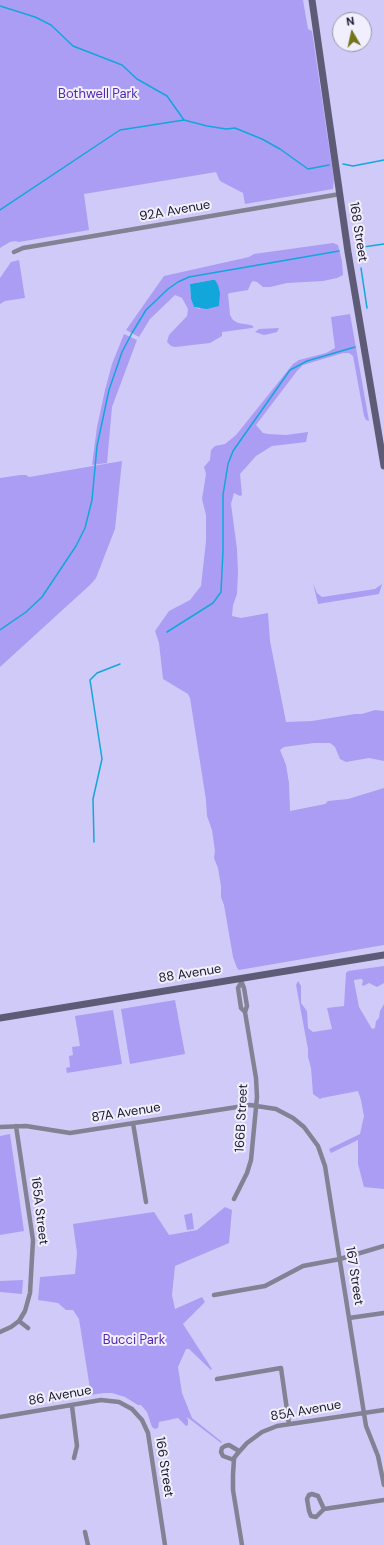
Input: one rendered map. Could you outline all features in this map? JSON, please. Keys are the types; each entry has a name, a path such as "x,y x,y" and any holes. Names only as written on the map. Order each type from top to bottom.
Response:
{"main road":[{"name":"168 Street","path":"312,0 340,194 384,466"},
{"name":"88 Avenue","path":"0,1018 240,981 384,955"}],"street":[{"name":"92A Avenue","path":"14,252 30,246 340,194"},
{"name":"166B Street","path":"234,1199 250,1164 256,1105 256,1078 245,1012 247,1006 244,988 240,981"},
{"name":"166B Street","path":"240,981 238,988 241,1008 245,1012"},
{"name":"87A Avenue","path":"0,1127 33,1126 70,1133 238,1106 256,1105"},
{"name":"167 Street","path":"256,1105 276,1109 293,1118 307,1130 318,1146 326,1172 367,1430 380,1462 384,1485"},
{"path":"133,1123 146,1202"},
{"name":"165A Street","path":"16,1126 34,1240 30,1296 25,1311 19,1321"},
{"path":"214,1295 265,1286 300,1267 340,1259 384,1246"},
{"path":"349,1318 384,1313"},
{"path":"0,1332 19,1321 28,1328"},
{"path":"217,1379 281,1368 290,1424"},
{"name":"86 Avenue","path":"0,1417 101,1400 113,1401 122,1404"},
{"name":"166 Street","path":"122,1404 137,1413 144,1423 147,1431 166,1545"},
{"path":"72,1406 78,1446 74,1458"},
{"name":"85A Avenue","path":"234,1460 239,1451 252,1439 264,1431 290,1424 384,1410"},
{"path":"239,1451 229,1445 222,1448 221,1452 223,1456 234,1460 233,1488 242,1545"},
{"path":"324,1509 317,1495 313,1494 308,1497 311,1516 317,1516 324,1509 384,1500"},
{"path":"85,1532 88,1545"}],"green space":[{"name":"Bothwell Park","path":"0,0 303,0 308,29 312,31 334,180 333,189 245,204 243,193 220,181 216,172 84,194 89,230 19,242 10,242 0,248"},
{"path":"333,243 338,245 342,261 343,275 323,281 287,283 270,287 263,287 257,282 253,281 248,290 228,294 230,315 233,320 238,323 251,325 254,327 222,332 222,336 210,343 175,347 171,346 167,342 169,335 187,316 188,309 182,298 175,295 150,319 139,337 126,330 164,276 249,257 254,254","holes":["212,280 200,309 194,307 191,299 190,284"]},
{"path":"19,260 25,298 5,301 0,304 0,278 11,262"},
{"path":"350,314 369,421 366,420 364,416 353,356 349,353 343,353 303,365 256,425 263,433 268,434 286,435 308,432 306,442 272,446 256,456 240,474 242,495 240,496 234,493 231,504 237,549 238,572 237,594 233,605 232,616 241,618 268,613 270,641 286,722 312,721 362,714 375,710 384,711 384,761 369,758 346,762 340,759 335,747 330,743 314,743 284,747 280,750 286,765 289,783 290,811 325,804 328,801 348,799 384,788 384,945 239,970 233,957 224,905 221,897 221,886 218,868 214,858 215,851 212,830 207,816 206,800 190,698 188,694 163,679 159,643 155,631 169,611 190,600 201,586 206,541 206,515 202,499 206,474 204,467 210,460 211,450 215,446 225,444 236,435 293,364 299,360 326,353 335,348 331,317"},
{"path":"279,328 277,332 264,335 255,332 259,329"},
{"path":"124,334 137,340 112,407 107,463 92,465 97,427 105,390 112,364"},
{"path":"122,461 115,529 96,578 0,667 0,478 20,475 26,475 29,477"},
{"path":"313,583 317,593 322,597 375,589 382,584 379,594 318,604"},
{"path":"384,966 384,983 377,987 369,983 363,986 363,980 361,979 354,981 359,1007 372,1029 375,1028 376,1021 379,1018 380,1011 384,1004 384,1189 364,1187 358,1164 358,1140 331,1153 329,1149 360,1134 364,1116 361,1100 358,1091 320,1099 313,1094 311,1068 296,985 298,981 301,986 301,1003 307,1011 308,1028 313,1032 332,1029 327,1008 344,1006 346,973 348,971"},
{"path":"175,1000 185,1054 130,1064 121,1009"},
{"path":"113,1010 122,1064 67,1073 66,1068 70,1067 69,1056 73,1055 72,1047 80,1046 75,1016"},
{"path":"10,1134 24,1231 0,1235 0,1136"},
{"name":"Bucci Park","path":"225,1207 232,1210 229,1243 175,1266 172,1295 175,1309 202,1297 205,1302 183,1324 212,1369 211,1370 189,1349 186,1349 178,1367 182,1393 192,1418 222,1442 221,1443 187,1417 188,1425 186,1426 178,1418 159,1422 158,1428 155,1429 152,1427 147,1412 141,1405 138,1405 125,1397 112,1393 91,1395 79,1319 73,1310 66,1310 58,1303 38,1300 40,1277 75,1274 77,1253 73,1224 154,1212 169,1235 197,1230"},
{"path":"192,1213 194,1229 187,1230 184,1215"},
{"path":"23,1280 22,1294 0,1292 0,1281"}],"water":[{"path":"215,280 218,285 220,293 219,306 207,309 194,307 191,299 190,284"}],"waterway":[{"path":"0,6 35,17 51,25 73,46 122,65 137,79 167,96 184,120 226,129 235,128 262,139 280,149 308,169 329,165"},
{"path":"0,210 120,130 184,120"},
{"path":"343,164 353,166 384,160"},
{"path":"356,248 384,244"},
{"path":"359,248 359,257"},
{"path":"0,630 26,612 42,597 76,546 85,528 92,500 97,446 109,390 122,352 146,310 168,289 189,277 339,251"},
{"path":"361,268 367,308"},
{"path":"167,632 213,603 221,592 223,495 228,464 233,451 290,370 307,361 355,347"},
{"path":"94,842 93,799 102,759 90,680 97,673 120,664"}]}
